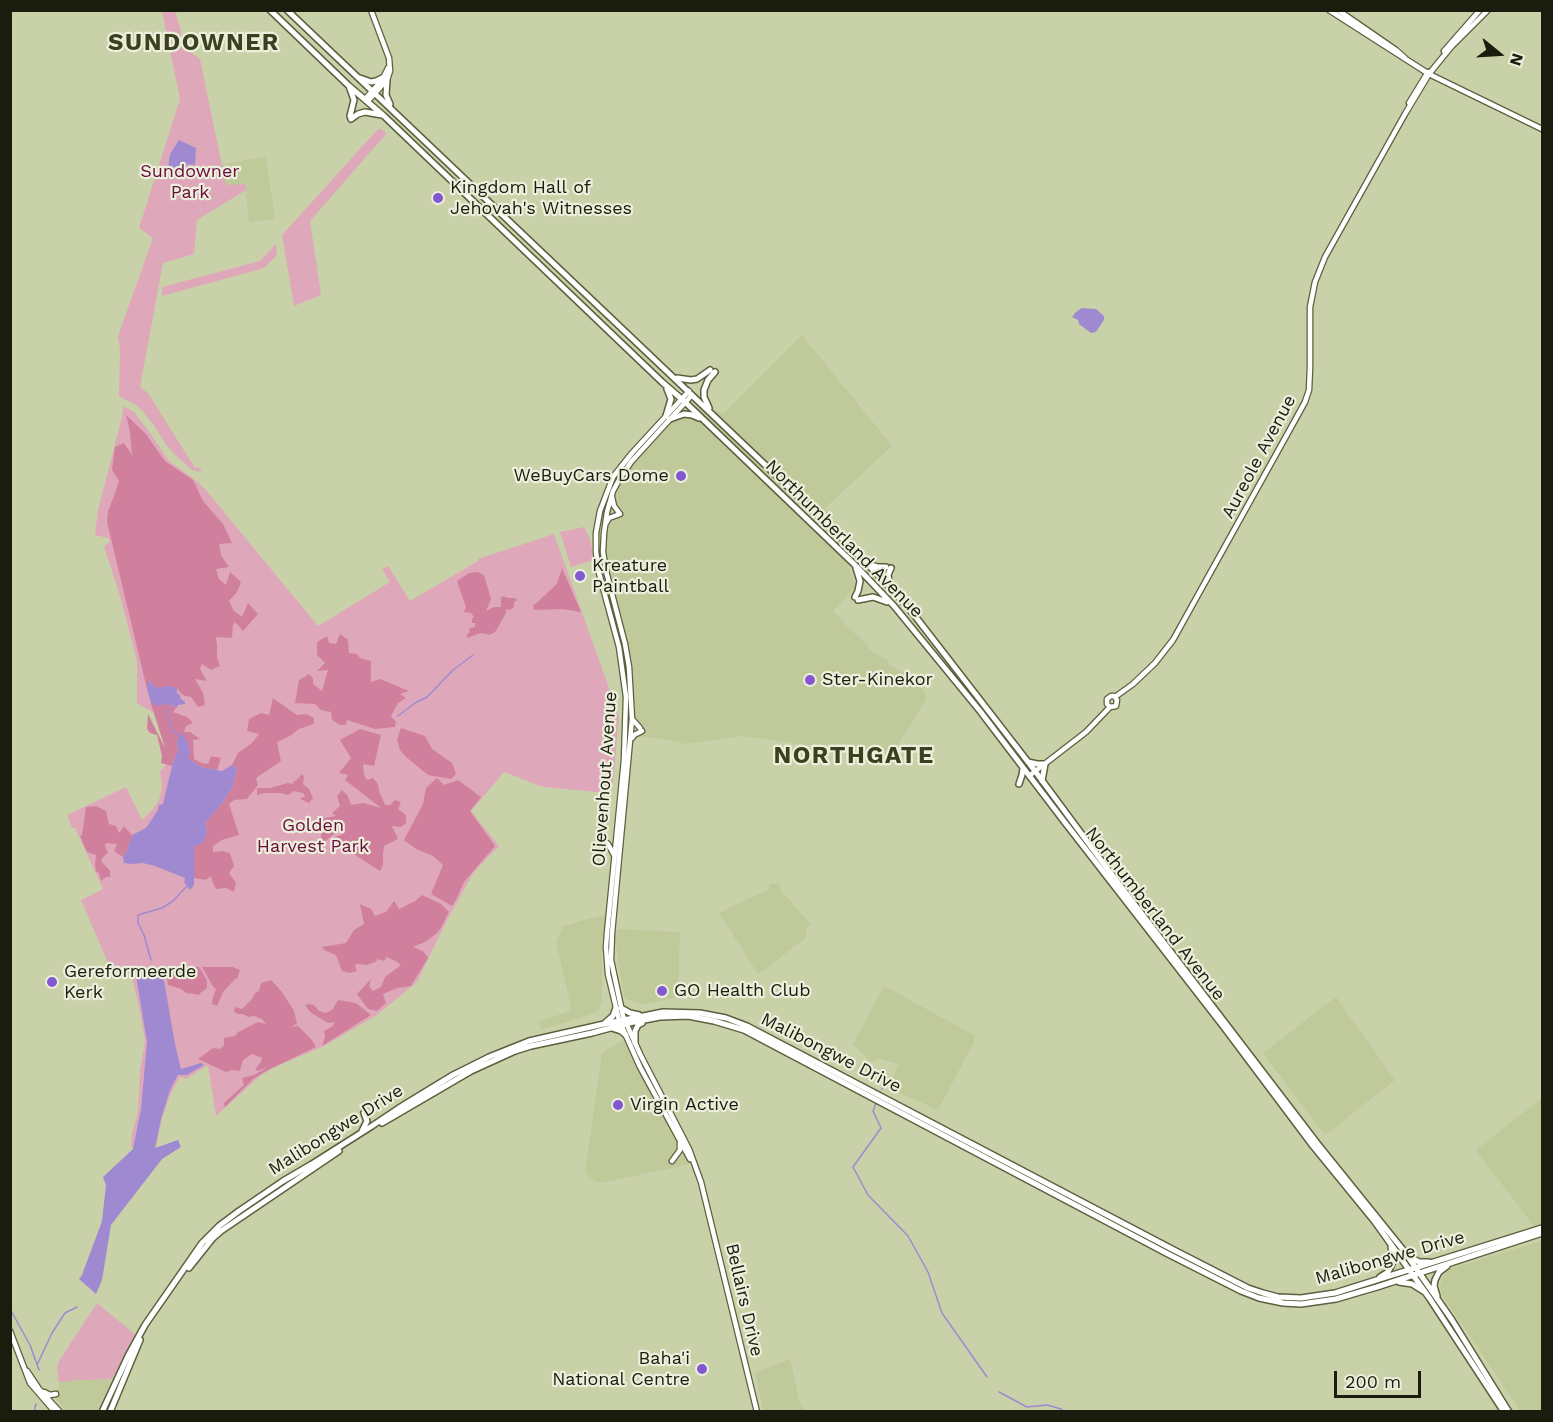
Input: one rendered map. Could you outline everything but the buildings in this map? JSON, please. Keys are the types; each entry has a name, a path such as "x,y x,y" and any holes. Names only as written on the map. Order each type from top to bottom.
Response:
{"main road":[{"name":"Northumberland Avenue","path":"270,10 704,420 854,564 894,606 980,711 1314,1148 1415,1272"},
{"name":"Northumberland Avenue","path":"287,10 710,411 890,587 930,634 1317,1143 1404,1251 1415,1272"},
{"path":"356,76 371,82 385,78 386,95 394,111"},
{"path":"348,85 354,100 350,118 365,112 384,116"},
{"path":"672,376 681,380 691,380 712,371 704,390 710,411"},
{"path":"662,382 671,399 668,417 688,414 704,420"},
{"path":"865,563 889,568 890,587"},
{"path":"854,564 860,581 856,599 878,597 894,606"},
{"path":"1027,762 1036,765 1045,764 1042,781"},
{"path":"1018,784 1023,767"},
{"path":"604,1024 619,1008 633,1014 649,1014"},
{"name":"Malibongwe Drive","path":"110,1412 147,1326 197,1257 221,1231 381,1123 471,1071 499,1057 531,1046 612,1028 649,1014 679,1011 700,1013 726,1018 747,1026 1248,1288 1278,1297 1301,1298 1335,1293 1415,1272 1542,1233"},
{"name":"Malibongwe Drive","path":"102,1411 144,1325 207,1238 240,1210 399,1107 453,1075 506,1049 529,1041 604,1024 660,1017 688,1016 744,1030 1210,1276 1259,1298 1283,1303 1318,1303 1389,1283 1415,1272"},
{"path":"634,1043 635,1030 638,1025 660,1017"},
{"path":"612,1028 626,1035"},
{"path":"362,1133 367,1121 364,1113 381,1120"},
{"name":"Malibongwe Drive","path":"1449,1261 1542,1228"},
{"path":"1368,1283 1385,1275 1391,1268 1394,1256 1388,1238"},
{"path":"1404,1251 1412,1259 1422,1262 1449,1261"},
{"path":"1441,1305 1435,1290 1435,1280 1449,1261"},
{"path":"1415,1272 1430,1299 1477,1365"},
{"path":"1415,1272 1441,1305 1506,1412"},
{"path":"1389,1283 1412,1284 1421,1289 1430,1299"}],"street":[{"path":"366,100 390,71 385,45 371,10"},
{"path":"1329,10 1428,73 1542,129"},
{"path":"1338,10 1407,60"},
{"path":"1428,73 1480,10"},
{"path":"1428,73 1488,10"},
{"path":"1415,65 1424,68 1433,65"},
{"name":"Aureole Avenue","path":"1116,698 1155,663 1173,640 1305,402 1309,390 1310,307 1318,271 1414,92 1428,73"},
{"name":"Olievenhout Avenue","path":"623,1022 608,974 606,947 624,760 626,697 619,647 596,552 596,533 600,511 613,477 632,453 690,393"},
{"name":"Olievenhout Avenue","path":"619,1008 611,960 611,940 631,740 632,695 626,644 603,552 606,512 619,480 668,417"},
{"path":"605,525 609,518 620,514 614,506 612,496"},
{"name":"Aureole Avenue","path":"1109,706 1106,702 1108,698 1111,696 1116,698"},
{"name":"Aureole Avenue","path":"1109,706 1116,706 1116,698"},
{"name":"Aureole Avenue","path":"1029,776 1086,732 1109,706"},
{"path":"631,740 641,729 632,719"},
{"path":"598,837 608,844 615,858"},
{"name":"Bellairs Drive","path":"623,1022 640,1067 680,1139 704,1196"},
{"name":"Bellairs Drive","path":"623,1022 688,1149 701,1182 757,1412"},
{"path":"672,1161 680,1150 680,1139"},
{"path":"10,1331 30,1383 57,1410"},
{"path":"21,1361 39,1389 57,1410"},
{"path":"39,1389 50,1395 56,1394 57,1410"}],"shaded area":[{"path":"179,140 196,148 195,165 185,164 190,168 190,172 168,168 170,154"},
{"path":"266,157 275,219 249,222 245,184 226,186 222,164"},
{"path":"1082,308 1096,309 1104,316 1096,332 1091,333 1072,317"},
{"path":"802,335 892,446 825,508 856,586 833,611 869,649 888,661 922,689 926,695 925,701 894,751 885,755 847,744 806,745 742,736 686,744 638,736 641,727 635,720 630,656 621,623 623,618 606,567 604,539 611,503 628,468 685,405 724,413"},
{"path":"126,415 145,433 165,461 193,480 203,501 223,524 232,543 219,544 221,555 229,567 216,569 219,579 226,585 230,572 241,582 237,592 229,601 234,611 242,617 248,603 258,614 243,631 235,622 232,638 216,637 217,658 220,666 211,670 202,664 200,669 207,681 195,679 203,693 205,705 198,707 191,697 180,693 177,688 156,688 149,680 147,689 107,522 108,511 119,481 112,470 115,447 124,443 132,455"},
{"path":"562,568 581,612 562,609 534,610 533,606 557,584"},
{"path":"478,572 484,575 491,599 486,611 494,607 501,607 503,596 518,600 514,602 514,607 510,610 506,609 496,631 490,635 481,633 467,638 470,628 475,627 475,623 472,623 474,617 471,613 464,612 466,607 457,581 469,573"},
{"path":"340,634 348,640 349,653 371,661 371,682 380,679 409,691 400,694 406,698 398,703 391,716 396,722 395,727 375,729 347,720 346,725 340,725 332,720 331,712 321,710 315,704 295,703 299,680 309,674 313,678 313,684 322,691 328,670 317,671 325,663 317,655 317,642 327,636 329,643 336,644"},
{"path":"148,680 157,688 167,686 177,688 177,693 185,704 177,707 167,704 158,706 151,703 147,689"},
{"path":"273,698 297,715 306,714 314,718 314,724 299,729 277,742 281,761 256,778 258,785 247,799 234,800 229,804 239,835 222,840 213,846 213,852 230,853 234,866 229,873 236,883 234,892 226,888 216,889 211,876 206,880 194,878 194,846 207,832 205,823 232,788 237,769 232,765 238,753 252,743 259,734 247,731 249,719 261,713 269,715"},
{"path":"150,701 177,707 173,712 187,717 193,723 186,726 184,732 190,732 200,739 193,740 194,759 208,764 211,756 221,758 217,770 201,767 187,758 190,753 188,742 177,743 178,750 172,766 161,763 162,756 157,735 150,733 147,729 148,714 165,748"},
{"path":"401,728 425,736 432,749 452,763 456,774 451,779 428,775 406,757 400,750 397,739"},
{"path":"360,729 381,735 374,766 363,764 364,775 367,780 373,778 378,784 385,805 390,805 395,800 401,802 398,809 406,815 406,823 401,827 392,826 398,839 384,846 383,865 380,871 352,853 335,847 335,837 343,834 343,827 324,842 321,838 324,818 336,816 332,813 340,806 337,796 342,790 348,796 351,805 364,803 381,808 345,780 348,775 339,773 351,758 340,740"},
{"path":"179,734 183,734 188,742 190,753 188,758 201,767 222,771 232,765 237,769 232,788 205,823 207,832 203,843 194,846 194,885 190,890 184,882 185,878 143,863 124,863 123,857 132,835 146,828 159,805 163,804 178,750"},
{"path":"302,774 303,784 309,789 313,798 309,803 300,799 305,796 303,793 294,791 288,795 264,793 257,795 257,788 292,784"},
{"path":"437,778 444,785 458,780 481,797 470,811 495,846 464,882 452,906 431,894 443,865 433,856 416,849 404,840 423,804 426,788"},
{"path":"96,806 106,811 109,824 116,826 119,833 124,826 132,835 123,857 114,851 117,844 106,843 108,853 101,861 110,871 110,877 101,881 96,871 96,855 87,852 80,836 86,807"},
{"path":"769,884 779,884 780,889 811,925 806,929 807,937 758,974 719,913 769,889"},
{"path":"422,895 441,904 449,912 436,934 413,947 423,951 428,958 411,986 397,988 383,994 386,1003 377,1011 368,1009 357,994 371,979 369,986 373,991 381,987 385,977 401,965 387,957 384,961 378,959 366,965 355,965 357,971 350,973 342,971 336,955 322,947 346,943 354,930 364,924 360,904 371,909 375,916 386,912 394,901 399,909"},
{"path":"607,914 602,939 602,1000 598,1011 541,1030 539,1022 569,1011 571,1007 556,942 563,926"},
{"path":"619,929 680,932 678,997 642,1005 624,998 615,939"},
{"path":"171,966 199,967 207,980 207,988 198,995 186,993 168,985 166,969"},
{"path":"202,967 233,967 240,970 237,979 223,992 217,1006 212,1004 216,989"},
{"path":"139,968 162,969 181,1069 201,1063 204,1065 187,1075 178,1075 170,1090 155,1148 178,1140 181,1147 162,1159 111,1225 102,1280 96,1294 79,1279 102,1221 106,1185 103,1177 133,1149 141,1109 147,1042 135,970"},
{"path":"271,980 294,1011 297,1023 292,1027 298,1026 316,1047 253,1079 225,1107 224,1103 244,1085 242,1078 254,1075 268,1067 258,1071 255,1069 262,1058 252,1054 243,1060 240,1071 226,1072 198,1059 213,1048 220,1049 224,1045 224,1038 235,1036 238,1032 258,1022 266,1024 255,1016 248,1017 234,1012 235,1007 242,1009 252,999 259,991 261,983"},
{"path":"884,986 974,1035 975,1040 938,1110 889,1088 898,1064 879,1059 871,1062 853,1044"},
{"path":"1336,997 1395,1080 1325,1135 1263,1053"},
{"path":"338,1000 356,1003 371,1015 322,1046 324,1031 333,1026 335,1022 328,1023 310,1012 305,1005 314,1005 319,1011 326,1013 332,1010"},
{"path":"623,1040 691,1164 606,1182 596,1182 585,1173 602,1053"},
{"path":"1542,1098 1542,1237 1476,1150"},
{"path":"1542,1241 1542,1411 1520,1411 1443,1297 1440,1286 1449,1269"},
{"path":"790,1359 799,1400 805,1411 763,1411 755,1373"},
{"path":"112,1379 97,1411 67,1411 49,1391 57,1390 59,1382"}],"green space":[{"name":"Sundowner Park","path":"162,11 175,11 181,31 179,44 200,59 226,185 245,184 246,190 197,220 194,254 163,263 140,387 148,393 195,468 198,467 202,472 192,470 175,455 139,407 119,396 118,336 153,238 139,228 180,99"},
{"path":"379,128 387,133 310,221 321,295 294,306 282,235"},
{"path":"276,244 277,255 264,268 162,296 162,287 260,261"},
{"name":"Golden Harvest Park","path":"123,406 134,412 169,461 205,489 318,626 390,582 382,569 388,566 410,601 478,559 554,534 619,716 613,783 609,786 608,793 543,787 504,772 471,811 499,846 474,872 447,920 417,982 377,1015 322,1047 260,1076 216,1116 208,1065 186,1079 180,1077 171,1093 162,1118 156,1147 131,1147 138,1112 140,1071 145,1041 139,1006 130,970 114,977 81,900 103,889 67,815 126,787 142,820 159,800 162,787 160,771 166,765 168,754 156,714 137,703 137,661 104,546 110,542 108,538 95,535 98,510"},
{"path":"584,527 590,539 594,560 571,567 560,532"},
{"path":"97,1303 136,1335 112,1379 59,1382 57,1368 59,1361"}],"waterway":[{"path":"398,716 427,697 453,670 473,655"},
{"path":"169,705 168,714 173,732 179,734"},
{"path":"151,960 138,923 138,915 162,908 173,901 187,886"},
{"path":"882,1089 887,1077"},
{"path":"876,1103 873,1111 881,1128 853,1167 868,1195 908,1236 928,1272 942,1313 987,1377"},
{"path":"37,1365 52,1333 65,1313 77,1307"},
{"path":"10,1309 30,1345 39,1370"},
{"path":"999,1392 1027,1407 1047,1405 1065,1412"},
{"path":"34,1412 36,1404"}],"place":[{"name":"Kingdom Hall of Jehovah's Witnesses","path":"438,198"},
{"name":"WeBuyCars Dome","path":"681,476"},
{"name":"Kreature Paintball","path":"580,576"},
{"name":"Ster-Kinekor","path":"810,680"},
{"name":"Gereformeerde Kerk","path":"52,982"},
{"name":"GO Health Club","path":"662,991"},
{"name":"Virgin Active","path":"618,1105"},
{"name":"Baha'i National Centre","path":"702,1369"}],"district":[{"name":"SUNDOWNER","path":"194,43"},
{"name":"NORTHGATE","path":"854,756"}]}
